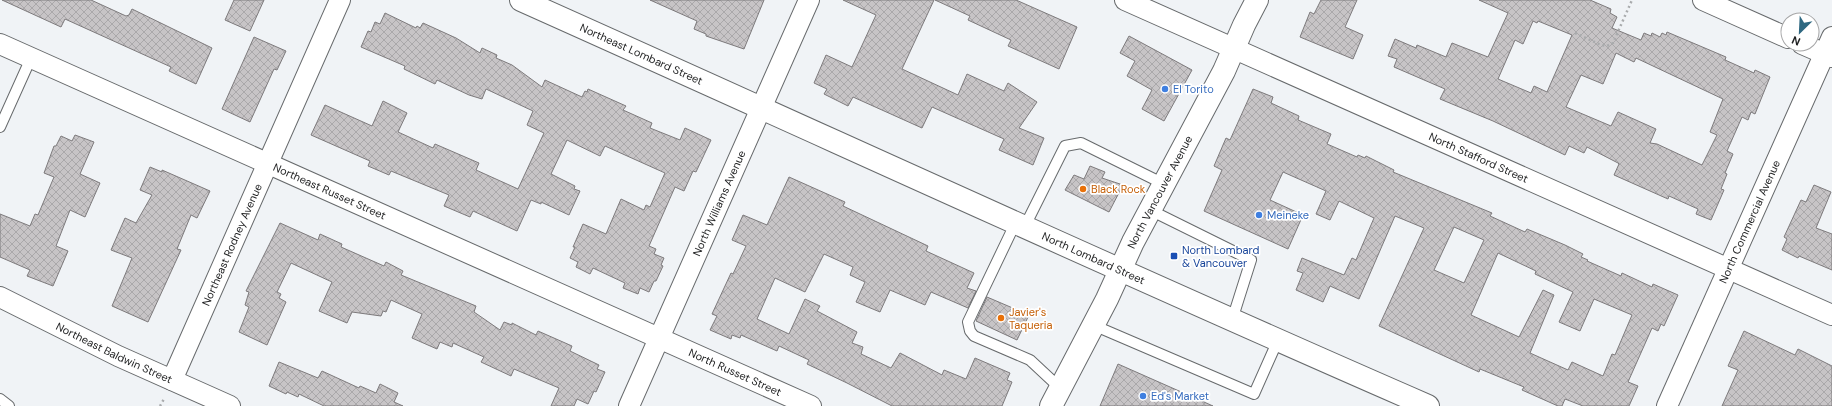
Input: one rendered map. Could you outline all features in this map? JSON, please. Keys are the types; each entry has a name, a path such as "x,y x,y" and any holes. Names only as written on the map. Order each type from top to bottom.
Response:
{"main road":[{"name":"Northeast Lombard Street","path":"521,0 761,107"},
{"name":"North Vancouver Avenue","path":"1056,397 1150,210 1224,71 1257,0"},
{"name":"North Lombard Street","path":"761,107 1020,226 1428,406"}],"street":[{"name":"Northeast Rodney Avenue","path":"172,380 340,0"},
{"name":"North Williams Avenue","path":"629,406 809,0"},
{"name":"North Stafford Street","path":"1125,0 1832,315"},
{"path":"1703,0 1780,34"},
{"name":"Northeast Russet Street","path":"0,44 659,338"},
{"path":"1820,48 1830,50"},
{"name":"North Commercial Avenue","path":"1668,406 1729,269 1830,50"},
{"name":"Northeast Baldwin Street","path":"0,297 172,380 230,406"},
{"name":"North Russet Street","path":"659,338 811,406"}],"lane":[{"path":"0,127 31,58"},
{"path":"1056,397 1030,360 974,336 970,331 968,322 1065,146 1081,144 1164,184"},
{"path":"1150,210 1251,260 1232,320"},
{"path":"1093,325 1254,394 1278,340"},
{"path":"0,399 9,406"}],"path":[{"path":"1575,33 1602,45 1607,46 1613,43 1632,0"}],"building":[{"path":"2,0 91,0 126,16 129,15 132,9 212,48 196,84 169,71 171,67 65,19 61,27"},
{"path":"234,0 264,0 250,31 225,20"},
{"path":"650,0 764,0 744,49 706,36 706,34 694,29 697,21"},
{"path":"843,0 934,0 902,69 958,95 967,74 1004,91 1008,83 1037,102 1019,128 1044,138 1033,165 999,150 1004,139 932,107 922,128 853,97 848,106 824,94 827,89 814,83 826,55 852,67 876,15"},
{"path":"935,0 1016,0 1077,27 1059,69 1008,46 1011,40 968,20 970,16"},
{"path":"1321,0 1357,0 1345,27 1363,35 1353,59 1300,37 1310,12 1314,14"},
{"path":"1479,0 1590,0 1611,9 1610,13 1617,17 1612,28 1641,40 1644,33 1651,36 1652,33 1660,37 1662,33 1666,35 1667,32 1726,57 1725,60 1754,73 1755,70 1770,77 1755,114 1751,112 1748,120 1742,117 1727,151 1733,154 1725,173 1727,174 1721,189 1724,190 1711,220 1696,214 1698,209 1669,196 1668,199 1614,175 1619,164 1587,147 1584,153 1569,146 1565,155 1493,121 1440,99 1445,89 1394,67 1397,59 1388,56 1395,39 1416,48 1417,45 1446,57 1452,43 1488,57 1508,13","holes":["1533,21 1537,23 1538,21 1572,35 1547,92 1534,86 1531,93 1498,79 1515,40 1523,44","1616,53 1634,62 1636,58 1723,99 1710,132 1717,135 1702,165 1657,144 1650,143 1656,129 1618,112 1611,126 1566,107 1581,75 1603,84"]},
{"path":"385,13 416,28 417,26 420,28 423,23 456,38 480,53 482,48 497,55 496,58 512,65 542,87 545,80 582,97 588,89 626,106 623,110 652,123 650,128 680,140 685,128 711,140 696,172 693,171 684,191 675,187 649,246 656,249 654,254 664,258 661,265 663,266 649,292 640,288 638,294 623,288 625,283 593,268 590,274 576,267 578,262 570,258 583,224 606,234 621,199 644,210 646,205 650,207 665,173 605,146 600,156 567,140 551,174 575,186 574,189 580,191 569,215 541,202 541,204 531,200 517,231 473,211 470,217 444,206 449,195 391,171 389,175 368,166 370,161 311,135 325,105 372,126 383,101 407,113 398,132 433,148 435,144 479,163 476,170 518,189 544,133 527,125 533,111 486,89 482,99 469,95 437,80 435,84 404,69 405,66 361,47 368,31 371,32 375,22 380,24"},
{"path":"1129,36 1192,70 1164,121 1142,109 1152,90 1127,76 1135,61 1120,53"},
{"path":"254,37 286,51 277,70 274,69 250,122 222,109"},
{"path":"1253,89 1273,97 1271,103 1299,116 1298,120 1331,134 1327,144 1357,157 1358,155 1365,158 1366,156 1394,170 1393,172 1492,213 1490,216 1525,232 1527,229 1565,245 1583,254 1581,257 1588,260 1587,261 1621,276 1622,273 1652,287 1653,284 1678,295 1664,326 1661,324 1658,331 1652,328 1628,382 1638,386 1629,406 1583,406 1565,399 1562,406 1558,406 1522,390 1524,387 1480,369 1479,372 1379,326 1424,228 1395,216 1359,299 1330,286 1323,302 1296,290 1303,273 1297,271 1302,258 1344,275 1352,258 1356,260 1374,218 1339,201 1330,220 1316,214 1326,191 1283,172 1270,200 1303,215 1288,249 1204,211 1222,170 1214,166 1226,138 1230,140","holes":["1454,227 1484,240 1464,283 1434,270","1498,253 1536,271 1535,274 1573,292 1559,322 1580,331 1594,299 1632,315 1615,355 1612,354 1603,376 1572,362 1568,370 1530,353 1554,295 1543,290 1519,337 1471,315"]},
{"path":"75,135 94,142 80,174 100,183 85,217 70,210 56,246 68,251 53,286 27,276 30,270 0,257 0,214 30,226 35,214 38,215 54,177 44,173 54,146 56,146 61,136 72,141"},
{"name":"Black Rock","path":"1090,166 1105,172 1102,178 1123,185 1109,212 1065,190 1074,175 1084,179"},
{"path":"150,167 162,172 162,170 210,191 197,218 191,215 177,249 181,250 148,322 112,306 132,258 111,250 125,218 136,223 152,195 140,190"},
{"path":"789,177 845,202 843,206 928,246 926,251 974,273 967,288 976,291 968,308 931,292 925,305 890,290 880,312 856,302 865,282 850,275 853,267 824,254 805,292 775,278 757,319 789,334 805,299 820,306 817,311 857,332 852,343 863,347 861,354 891,368 900,353 942,375 944,370 966,379 975,358 1010,373 1007,380 1012,382 1002,406 892,406 807,364 809,360 779,346 777,351 741,335 740,338 732,335 731,339 710,330 717,316 712,314 731,273 733,274 746,246 732,240 743,215 767,225"},
{"path":"1814,185 1831,192 1816,228 1832,234 1832,270 1799,256 1798,258 1782,250 1787,239 1784,237 1801,200 1806,202"},
{"path":"280,223 318,240 320,234 342,244 341,247 384,266 386,262 403,271 401,275 476,306 474,312 500,330 504,322 512,325 512,323 536,335 538,331 572,346 570,351 599,365 597,369 605,372 596,392 594,391 588,404 577,399 574,406 551,406 559,388 514,369 511,376 481,362 484,357 453,343 452,347 440,342 437,349 412,338 422,314 391,300 386,312 383,311 381,316 352,312 347,323 319,311 332,282 291,263 277,292 281,294 279,298 286,302 267,345 239,332 249,307 245,305 249,292 246,291"},
{"path":"987,297 1029,315 1017,340 976,321"},
{"path":"1744,331 1795,355 1798,349 1832,366 1832,406 1722,406 1738,370 1728,366"},
{"path":"279,362 318,378 322,371 359,388 360,386 376,393 380,384 398,393 394,402 403,406 324,406 299,394 298,397 287,392 286,394 269,386"},
{"path":"1118,364 1213,406 1100,406"}],"place":[{"name":"El Torito","path":"1165,89"},
{"name":"Black Rock","path":"1083,189"},
{"name":"Meineke","path":"1259,215"},
{"name":"North Lombard & Vancouver","path":"1174,256"},
{"name":"Javier's Taqueria","path":"1001,318"},
{"name":"Ed's Market","path":"1143,396"}]}
